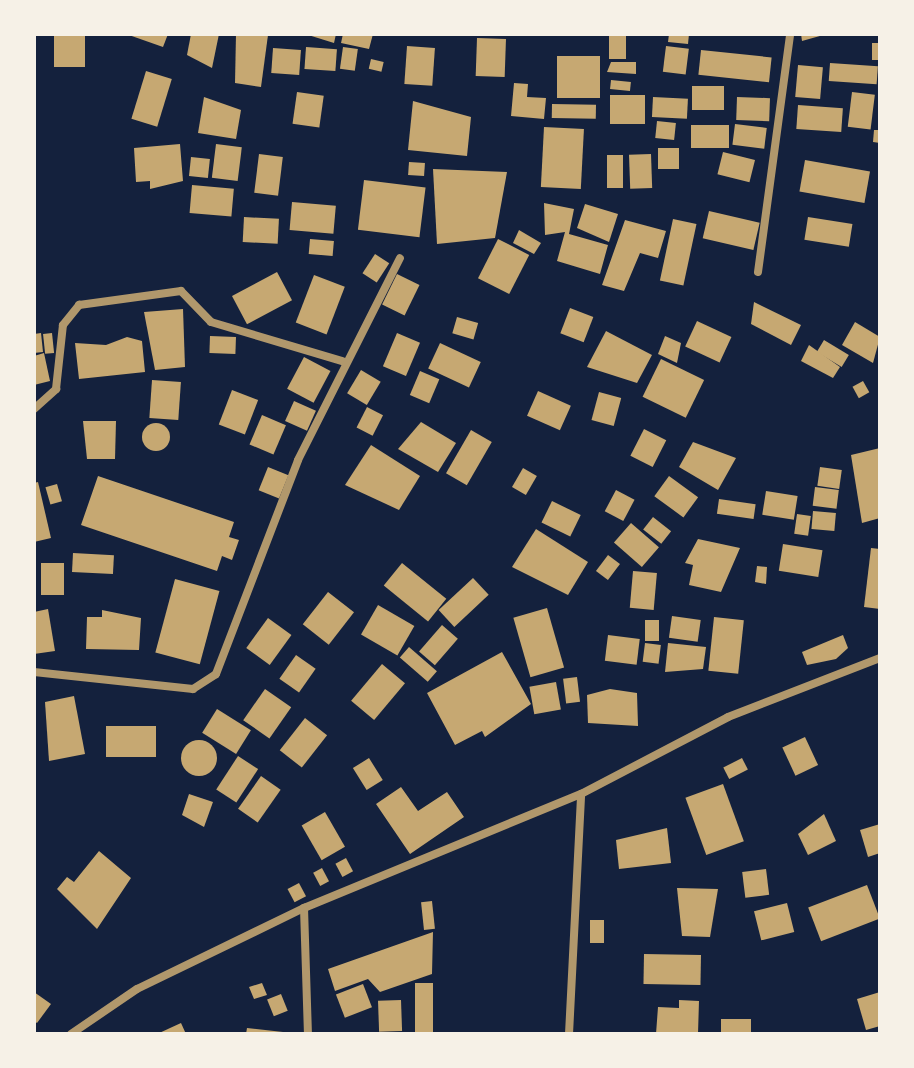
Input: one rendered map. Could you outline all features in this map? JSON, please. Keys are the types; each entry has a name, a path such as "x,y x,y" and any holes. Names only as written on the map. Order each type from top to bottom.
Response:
{"street":[{"path":"758,272 790,34"},
{"path":"34,672 193,689 216,674 342,361 400,258"},
{"path":"34,409 56,389 63,325 79,305 181,291 211,322 342,361"},
{"path":"71,1034 137,989 304,908 581,794 728,717 880,658"},
{"path":"569,1034 581,794"},
{"path":"304,908 308,1034"}],"building":[{"path":"54,34 85,34 85,67 54,67"},
{"path":"126,34 168,34 163,47"},
{"path":"191,34 219,34 212,68 187,55"},
{"path":"236,34 268,35 261,87 235,83"},
{"path":"305,34 336,34 334,43"},
{"path":"343,34 373,34 369,49 341,43"},
{"path":"609,34 626,34 626,59 609,59"},
{"path":"669,34 689,34 688,44 668,42"},
{"path":"801,34 827,34 802,41"},
{"path":"477,38 506,39 505,77 476,76"},
{"path":"872,43 880,43 880,60 872,60"},
{"path":"407,46 435,48 432,86 404,84"},
{"path":"666,46 689,49 686,75 663,72"},
{"path":"306,47 337,49 335,71 304,69"},
{"path":"343,47 358,49 355,71 340,69"},
{"path":"273,48 301,50 299,75 271,73"},
{"path":"701,50 772,57 769,82 698,75"},
{"path":"557,56 600,56 600,98 557,98"},
{"path":"371,59 384,62 381,72 369,69"},
{"path":"611,62 636,62 636,74 607,72"},
{"path":"830,63 878,66 877,84 829,81"},
{"path":"798,65 823,67 820,99 795,97"},
{"path":"146,71 172,79 157,127 131,119"},
{"path":"611,80 631,82 630,91 610,89"},
{"path":"514,83 528,84 527,97 546,98 544,119 511,116"},
{"path":"692,86 724,86 724,110 692,110"},
{"path":"297,92 324,96 319,127 293,124"},
{"path":"852,92 875,95 871,130 848,127"},
{"path":"610,95 645,95 645,124 610,124"},
{"path":"204,97 241,110 236,139 198,133"},
{"path":"653,97 688,99 687,119 652,117"},
{"path":"737,97 770,98 769,121 736,120"},
{"path":"413,101 471,117 467,156 408,150"},
{"path":"552,104 596,105 596,119 552,118"},
{"path":"798,105 843,108 841,132 796,129"},
{"path":"657,121 676,123 674,140 655,138"},
{"path":"735,124 767,128 764,149 732,145"},
{"path":"691,125 729,125 729,148 691,148"},
{"path":"544,127 584,129 581,189 541,187"},
{"path":"874,130 880,130 880,143 873,142"},
{"path":"180,144 183,181 150,189 150,181 136,182 134,148"},
{"path":"216,144 242,147 238,181 212,178"},
{"path":"658,148 679,148 679,169 658,169"},
{"path":"723,152 755,160 749,182 717,174"},
{"path":"259,154 283,157 278,196 254,193"},
{"path":"651,154 652,188 630,189 629,155"},
{"path":"607,155 623,155 623,188 607,188"},
{"path":"191,157 210,159 208,178 189,176"},
{"path":"805,160 870,171 864,203 799,192"},
{"path":"409,162 425,163 424,176 408,175"},
{"path":"433,169 507,172 495,238 437,244"},
{"path":"364,180 426,188 419,237 358,230"},
{"path":"192,185 234,189 231,217 190,213"},
{"path":"292,202 336,206 333,234 290,230"},
{"path":"544,203 574,209 569,234 608,245 600,274 557,261 565,232 545,235"},
{"path":"585,204 618,214 609,242 577,228"},
{"path":"709,211 760,223 753,250 703,238"},
{"path":"244,217 279,219 278,244 243,242"},
{"path":"808,217 852,224 849,247 804,240"},
{"path":"673,219 696,224 683,286 660,281"},
{"path":"625,220 666,231 658,258 640,253 624,291 602,285"},
{"path":"519,230 541,243 534,254 513,243"},
{"path":"310,239 334,241 333,256 309,254"},
{"path":"498,239 529,255 509,294 478,278"},
{"path":"375,254 389,263 377,283 362,273"},
{"path":"277,272 292,300 247,324 232,296"},
{"path":"397,274 419,285 405,316 382,305"},
{"path":"314,275 345,287 327,334 296,323"},
{"path":"754,302 801,325 791,345 751,324"},
{"path":"570,308 593,317 584,342 560,333"},
{"path":"183,309 185,367 155,370 144,312"},
{"path":"457,317 478,323 473,339 452,333"},
{"path":"697,321 731,337 720,362 685,346"},
{"path":"855,322 880,337 873,363 842,345"},
{"path":"606,331 652,355 637,383 587,367"},
{"path":"41,333 43,352 34,353 34,334"},
{"path":"52,333 54,353 45,354 43,334"},
{"path":"397,333 420,343 406,376 383,366"},
{"path":"210,336 236,337 235,354 209,353"},
{"path":"665,336 681,343 677,363 658,354"},
{"path":"127,337 142,341 145,372 79,379 75,343 106,345"},
{"path":"824,340 849,355 842,367 817,352"},
{"path":"440,343 481,362 469,387 428,368"},
{"path":"809,345 840,367 833,378 801,361"},
{"path":"44,353 50,381 34,385 34,356"},
{"path":"304,357 330,371 314,403 287,389"},
{"path":"661,359 704,380 686,418 643,397"},
{"path":"361,370 381,382 367,405 347,393"},
{"path":"420,371 439,379 429,403 410,395"},
{"path":"152,380 181,382 178,420 149,418"},
{"path":"863,381 869,392 859,398 853,387"},
{"path":"232,390 258,400 245,435 219,425"},
{"path":"538,391 571,406 560,430 527,416"},
{"path":"599,392 621,398 614,426 591,420"},
{"path":"294,401 316,411 307,431 285,421"},
{"path":"367,407 383,415 373,436 357,427"},
{"path":"262,415 286,425 273,455 249,444"},
{"path":"83,421 116,421 115,459 87,459"},
{"path":"421,422 456,443 438,472 398,449"},
{"path":"156,423 166,427 170,437 166,447 156,451 146,447 142,437 146,427"},
{"path":"644,429 666,440 653,467 630,456"},
{"path":"471,430 492,442 467,485 446,473"},
{"path":"693,442 736,458 718,490 679,467"},
{"path":"371,445 420,476 399,510 345,485"},
{"path":"880,448 880,518 862,523 851,455"},
{"path":"268,467 288,475 279,498 259,490"},
{"path":"820,467 842,470 839,489 817,486"},
{"path":"523,468 537,476 526,495 512,487"},
{"path":"98,476 234,522 229,537 239,540 232,560 222,556 217,571 81,525"},
{"path":"669,476 698,497 683,517 654,496"},
{"path":"38,482 51,538 34,542 34,483"},
{"path":"57,484 62,501 50,505 45,487"},
{"path":"815,487 839,490 837,509 813,506"},
{"path":"616,490 635,500 623,521 605,511"},
{"path":"766,491 798,496 794,520 762,515"},
{"path":"719,499 756,504 754,519 717,514"},
{"path":"552,501 581,515 570,537 541,523"},
{"path":"813,511 836,513 834,531 811,529"},
{"path":"797,514 811,516 808,536 794,534"},
{"path":"653,517 671,531 661,544 643,530"},
{"path":"631,523 659,547 642,567 614,543"},
{"path":"536,529 588,562 568,595 512,567"},
{"path":"698,539 740,548 721,592 689,585 693,565 685,563"},
{"path":"783,544 823,550 818,577 779,571"},
{"path":"871,548 880,549 880,609 864,607"},
{"path":"73,553 114,555 113,574 72,572"},
{"path":"608,555 620,564 608,580 596,571"},
{"path":"41,563 64,563 64,595 41,595"},
{"path":"402,563 446,599 428,621 384,586"},
{"path":"757,566 767,567 766,584 755,582"},
{"path":"633,571 657,573 654,610 630,608"},
{"path":"473,578 489,595 454,627 439,610"},
{"path":"175,579 219,591 200,664 155,652"},
{"path":"328,592 354,612 329,645 303,624"},
{"path":"378,605 414,626 397,655 361,634"},
{"path":"547,608 564,668 530,677 513,618"},
{"path":"48,609 55,651 34,654 34,612"},
{"path":"102,610 141,618 139,650 86,649 87,617 102,617"},
{"path":"672,616 701,620 698,642 669,638"},
{"path":"714,617 744,620 738,674 708,671"},
{"path":"268,618 291,635 270,665 246,648"},
{"path":"645,620 659,620 659,641 645,641"},
{"path":"442,625 458,639 435,665 419,651"},
{"path":"608,635 640,639 637,665 605,661"},
{"path":"843,635 848,648 836,659 807,665 802,652"},
{"path":"645,643 661,645 659,664 643,662"},
{"path":"668,643 706,647 703,669 665,672"},
{"path":"409,647 437,671 428,682 400,658"},
{"path":"502,652 531,704 485,737 482,731 455,745 427,693"},
{"path":"296,655 316,669 299,693 279,679"},
{"path":"382,664 405,683 374,720 351,701"},
{"path":"577,677 580,702 566,704 563,679"},
{"path":"556,682 561,710 534,714 529,687"},
{"path":"265,689 291,707 269,738 243,720"},
{"path":"610,689 637,693 638,726 588,723 587,695"},
{"path":"74,696 85,754 49,761 45,702"},
{"path":"217,709 251,730 236,754 202,733"},
{"path":"305,718 327,735 302,768 280,750"},
{"path":"106,726 156,726 156,757 106,757"},
{"path":"805,737 818,765 795,776 782,748"},
{"path":"199,740 212,745 217,758 212,771 199,776 186,771 181,758 186,745"},
{"path":"238,756 258,769 236,803 216,790"},
{"path":"369,758 383,780 367,790 353,768"},
{"path":"742,758 748,770 729,779 723,768"},
{"path":"261,776 281,790 258,823 238,809"},
{"path":"723,784 744,841 706,855 685,798"},
{"path":"401,787 418,811 447,792 464,817 410,854 376,804"},
{"path":"189,794 213,802 204,827 182,815"},
{"path":"325,812 345,847 322,860 302,826"},
{"path":"824,814 836,841 808,855 798,834"},
{"path":"880,824 880,853 868,857 860,830"},
{"path":"667,828 671,863 619,869 616,840"},
{"path":"99,851 131,878 97,929 57,889 67,877 74,882"},
{"path":"346,858 353,871 342,877 335,864"},
{"path":"322,868 329,881 320,886 313,873"},
{"path":"766,869 769,895 745,898 742,872"},
{"path":"299,883 306,896 295,902 288,889"},
{"path":"867,885 880,919 821,941 808,908"},
{"path":"677,888 718,889 710,937 682,936"},
{"path":"432,901 435,929 424,930 421,902"},
{"path":"787,903 794,932 761,940 754,911"},
{"path":"590,920 604,920 604,943 590,943"},
{"path":"433,932 432,974 380,992 368,979 335,991 328,969"},
{"path":"644,954 701,955 700,985 643,984"},
{"path":"262,983 267,995 254,999 249,987"},
{"path":"415,983 433,983 433,1034 415,1034"},
{"path":"363,984 372,1007 345,1018 336,994"},
{"path":"34,992 51,1004 37,1023 34,1021"},
{"path":"880,992 880,1026 866,1030 857,999"},
{"path":"281,994 288,1011 274,1016 267,1000"},
{"path":"401,1000 402,1031 379,1032 378,1001"},
{"path":"679,1000 699,1001 698,1034 656,1034 658,1007 679,1008"},
{"path":"721,1019 751,1019 751,1033 721,1033"},
{"path":"181,1023 186,1034 157,1034"},
{"path":"247,1028 283,1032 283,1034 246,1034"}]}
